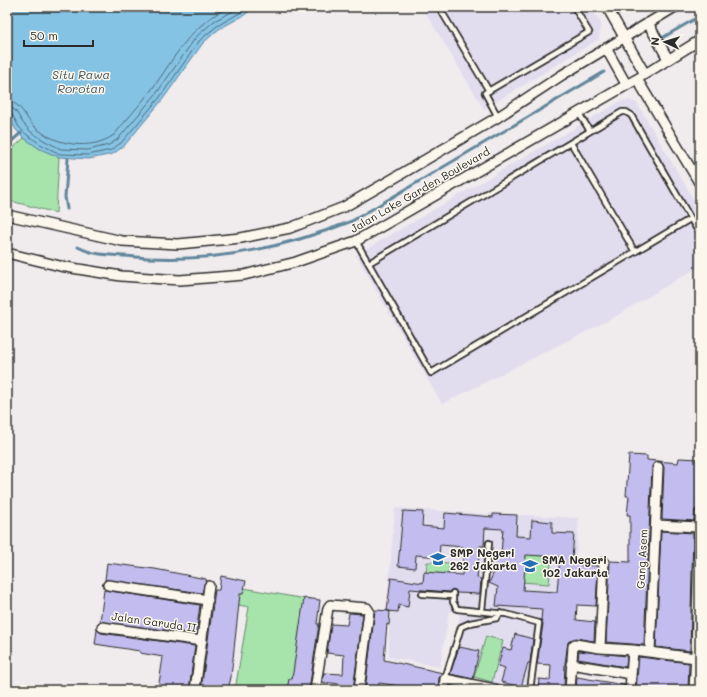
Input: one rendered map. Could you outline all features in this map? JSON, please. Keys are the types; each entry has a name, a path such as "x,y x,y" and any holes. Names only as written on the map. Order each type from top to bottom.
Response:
{"street":[{"path":"607,7 625,36 645,74"},
{"name":"Jalan Lake Garden Boulevard","path":"7,215 122,242 178,244 248,236 290,228 344,207 498,117 625,36 675,7"},
{"path":"648,23 668,59"},
{"name":"Jalan Lake Garden Boulevard","path":"7,253 60,266 121,276 180,280 244,275 296,262 356,241 637,79 700,40"},
{"path":"606,48 626,84"},
{"path":"637,79 700,184"},
{"name":"Gang Asem","path":"650,652 658,467"},
{"path":"694,690 698,655 700,513"},
{"path":"656,525 699,527"},
{"path":"600,648 604,562"},
{"path":"108,585 208,600"},
{"name":"Jalan Garuda II","path":"195,690 209,586"},
{"path":"315,690 328,608 330,605 367,608 369,611 359,690"},
{"name":"Jalan Garuda II","path":"102,627 202,641"},
{"path":"570,690 571,664 573,646 575,644 600,648 698,655"},
{"path":"630,690 633,650"},
{"path":"571,664 631,674"},
{"path":"444,690 445,679 499,690"}],"lane":[{"path":"439,7 489,91"},
{"path":"498,117 485,93 589,32 574,7"},
{"path":"578,112 590,132"},
{"path":"369,263 622,112 626,112 631,115 690,219 696,228 700,226"},
{"path":"571,143 635,252"},
{"path":"356,241 431,373 690,219"},
{"path":"482,610 489,543"},
{"path":"422,594 453,595 454,607 460,609 500,613 538,623 530,690"},
{"path":"445,679 461,627 466,624 497,618 500,613"}],"shaded area":[{"path":"422,7 591,7 601,23 599,39 484,109"},
{"path":"630,100 637,103 700,210 700,266 609,320 442,404 356,255 621,101"},
{"name":"SMP Negeri 262 Jakarta","path":"395,508 488,514 480,613 449,612 440,667 389,657 389,605 387,604"},
{"name":"SMA Negeri 102 Jakarta","path":"489,513 579,518 571,619 540,618 528,690 508,690 449,676 460,614 480,615"}],"green space":[{"path":"24,138 40,149 59,157 56,213 7,200 7,154"},
{"path":"523,552 552,554 549,584 521,582"},
{"path":"427,562 450,563 448,576 426,574"},
{"path":"221,584 311,600 296,690 235,690 249,607 218,601"},
{"path":"486,636 503,641 492,682 474,677"}],"water":[{"name":"Situ Rawa Rorotan","path":"7,7 255,7 243,16 219,29 203,43 163,99 124,146 113,154 89,159 59,157 40,149 24,138 16,130 7,113"}],"building":[{"path":"629,455 647,456 647,460 659,461 655,462 652,466 644,645 606,642 610,561 630,562 630,515 627,515 629,496 626,496"},
{"path":"679,458 700,459 697,504 700,504 700,507 695,510 694,521 662,519 664,467 659,461 678,463"},
{"path":"403,511 423,512 422,526 444,528 445,513 493,517 493,514 517,515 516,536 531,537 532,520 552,522 552,533 574,534 572,559 580,559 580,565 598,566 596,606 577,605 576,620 595,622 594,641 576,638 568,642 565,663 564,690 538,690 539,679 550,680 551,665 537,664 543,624 541,620 542,609 496,606 498,587 489,583 495,570 496,555 501,555 503,529 485,528 484,546 480,546 477,578 481,579 480,594 457,593 453,589 449,592 410,589 408,607 399,605 398,612 387,611 391,578 423,583 424,572 462,575 464,547 440,545 439,557 416,555 415,568 398,566","holes":["526,555 560,557 557,592 523,590"]},
{"path":"661,531 693,533 690,651 656,647"},
{"path":"107,563 155,569 206,579 206,581 202,593 105,580"},
{"path":"221,576 246,581 243,594 240,594 231,677 228,690 201,690 215,590 219,590"},
{"path":"104,590 200,605 196,634 100,622"},
{"path":"304,598 320,600 317,624 319,624 309,690 287,690 289,679 292,679"},
{"path":"375,610 390,611 389,625 387,624 384,660 443,673 439,678 438,690 399,690 400,686 379,683 378,690 365,690"},
{"path":"349,613 363,614 353,690 340,690 340,684 322,682 324,673 343,674 344,655 327,653 331,624 347,625"},
{"path":"97,630 101,633 195,646 189,690 158,690 163,657 140,653 140,651 95,644"},
{"path":"515,634 533,639 530,663 528,663 521,687 501,682 505,668 498,666 503,648 511,650"},
{"path":"459,647 479,651 473,679 450,674"},
{"path":"579,651 627,656 626,667 578,659"},
{"path":"639,657 689,663 688,690 636,690"},
{"path":"577,677 624,685 624,690 576,690"}],"waterway":[{"path":"662,38 700,16"},
{"path":"78,247 89,252 107,255 183,258 212,257 240,253 297,240 352,221 604,72"},
{"path":"7,145 21,133"},
{"path":"67,209 65,197 68,159"}],"place":[{"name":"SMP Negeri 262 Jakarta","path":"438,559"},
{"name":"SMA Negeri 102 Jakarta","path":"530,566"}]}
